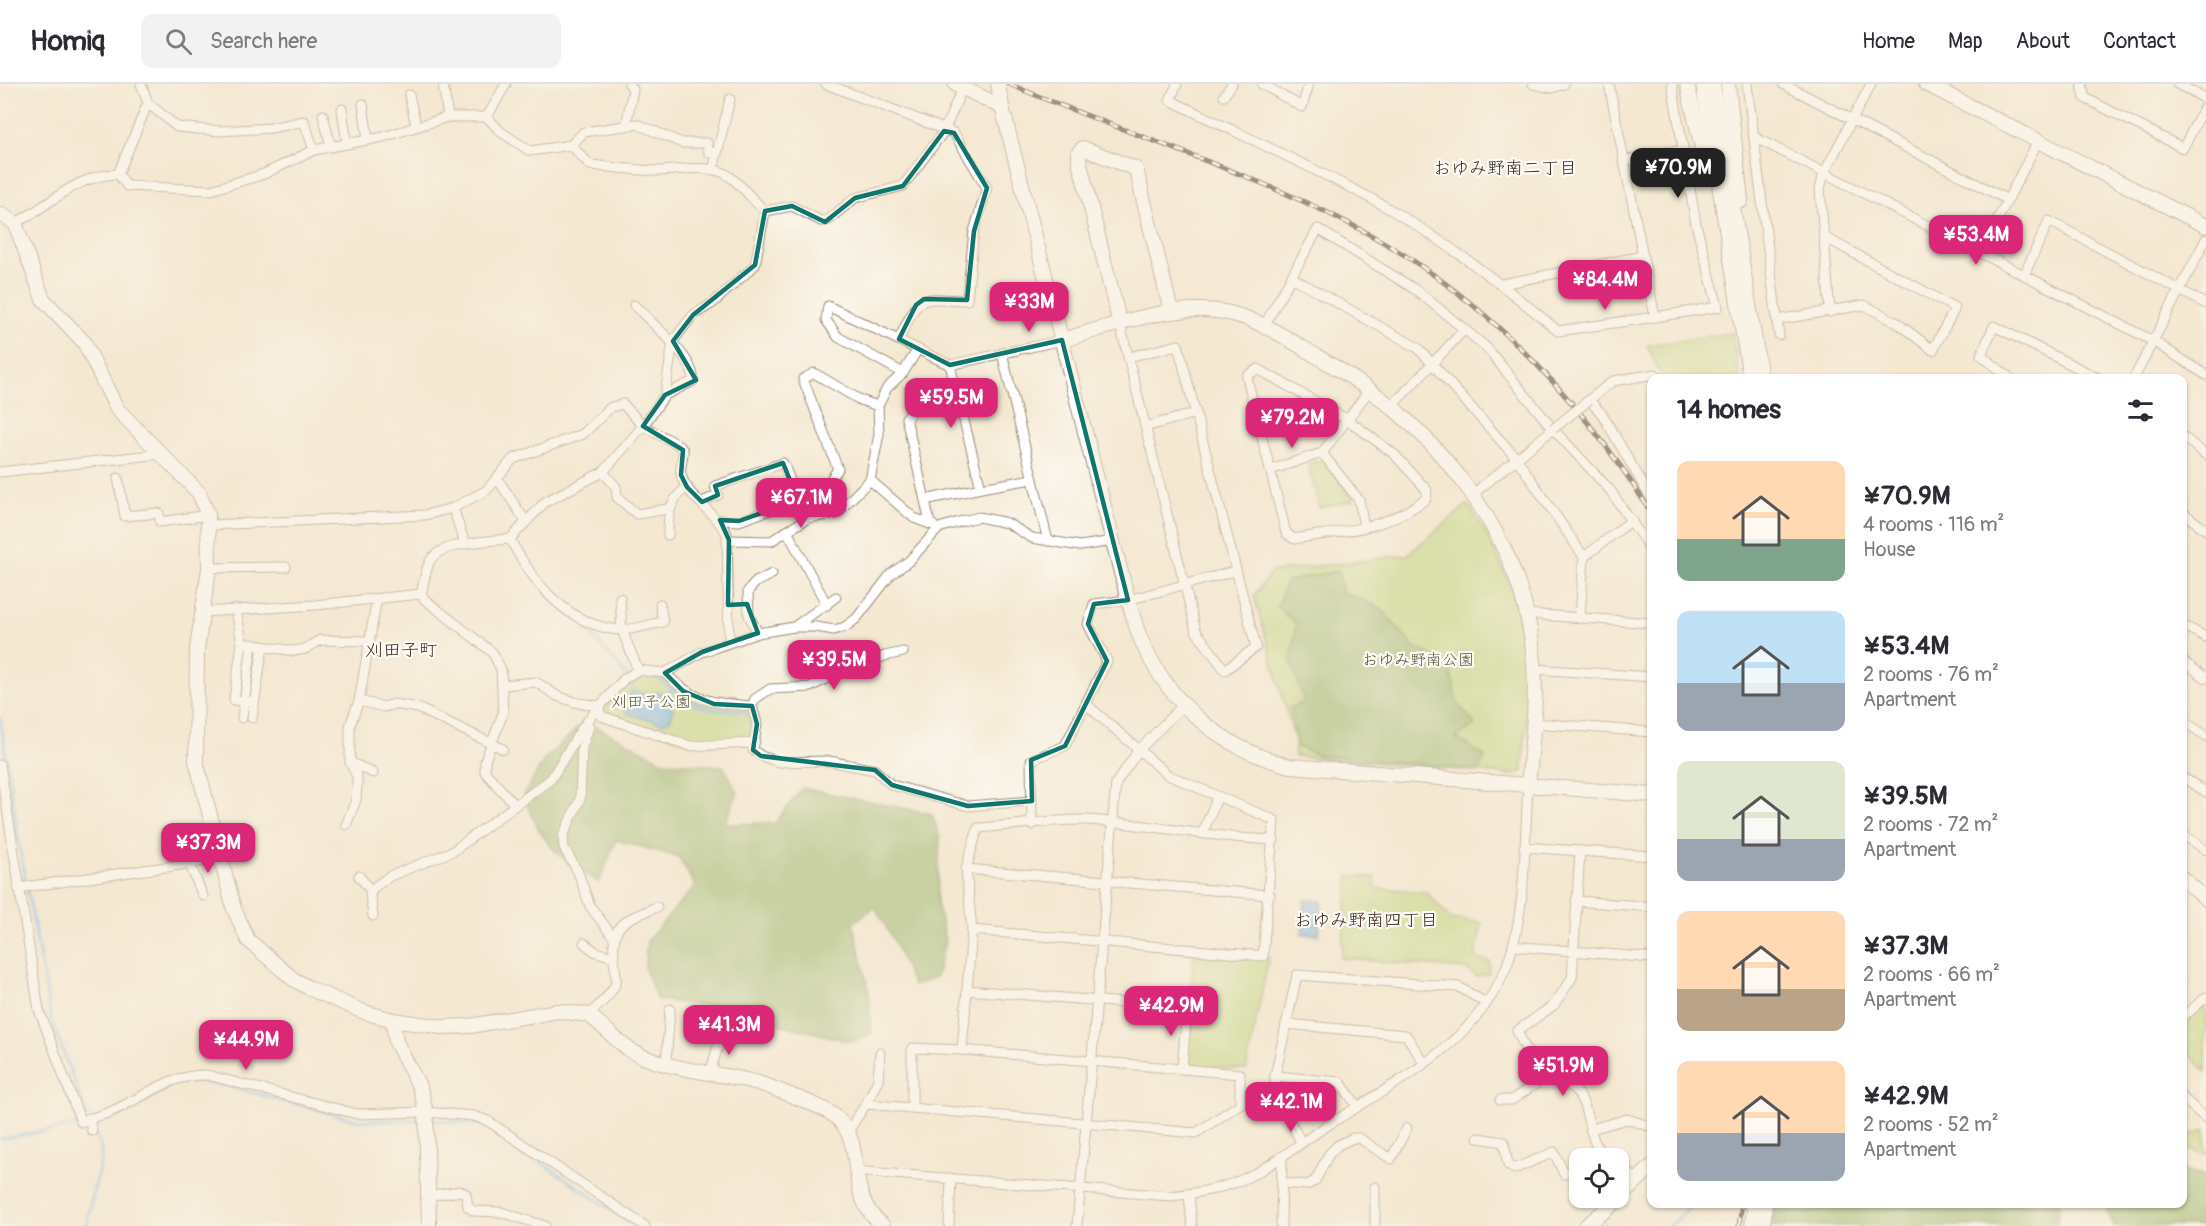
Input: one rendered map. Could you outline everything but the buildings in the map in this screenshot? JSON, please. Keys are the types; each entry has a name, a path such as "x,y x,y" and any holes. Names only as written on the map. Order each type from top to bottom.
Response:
{"street":[{"path":"141,84 148,104 177,127 219,131 271,128 304,121 315,150"},
{"path":"443,84 448,117"},
{"path":"487,117 506,84"},
{"path":"626,126 633,89 629,84"},
{"path":"826,84 954,133 987,188 974,231 967,300 924,299 916,305 899,339"},
{"path":"998,84 1128,600 1143,643 1160,675 1183,705 1210,729 1242,750 1290,766 1647,795"},
{"path":"1177,84 1170,100 1371,199 1434,236 1502,284 1558,332 1718,307 1696,224 1672,84"},
{"path":"1224,96 1232,84"},
{"path":"1262,84 1302,107 1309,84"},
{"path":"1533,84 1552,88 1564,84"},
{"path":"1609,84 1655,317"},
{"path":"1687,84 1703,146 1726,260 1738,268"},
{"path":"1703,84 1760,374"},
{"path":"1713,84 1750,374"},
{"path":"1728,84 1745,250 1738,268"},
{"path":"1747,84 1756,138 1779,335"},
{"path":"1783,84 2008,200"},
{"path":"1830,312 1820,206 1824,173 1871,84"},
{"path":"1926,84 2206,226"},
{"path":"2082,84 2085,98 2183,148 2206,104"},
{"path":"2177,84 2206,99"},
{"path":"765,211 792,206 821,220 828,220 855,198 903,186 944,130 959,86 1002,107"},
{"path":"409,96 416,125"},
{"path":"713,170 730,99"},
{"path":"118,174 148,104"},
{"path":"363,105 368,140"},
{"path":"342,109 347,144"},
{"path":"323,115 331,147"},
{"path":"118,174 127,186 211,190 264,174 315,150 368,140 448,117 487,117 501,132 530,151 571,146 584,132 644,125 682,143 707,143 709,153 716,152"},
{"path":"1756,138 2153,341 2206,375"},
{"path":"1980,253 2038,141"},
{"path":"571,146 590,165 656,171 713,170 737,181 746,195 765,211"},
{"path":"1129,357 1178,345 1256,647 1225,670 1196,631 1079,160 1079,152 1083,148 1136,169 1171,311"},
{"path":"1623,161 1683,150"},
{"path":"15,223 32,215 57,195 97,175 118,174"},
{"path":"513,804 485,772 485,761 503,713 501,669 492,652 424,599 421,594 430,560 441,551 465,544 510,539 545,502 603,472 643,426 665,395 673,345 693,315 713,303 755,265 765,211"},
{"path":"0,214 15,223 43,299 84,342 117,409 199,493 209,520 209,568 197,649 196,761 237,919 254,947 293,979 364,1012 393,1020 442,1027 470,1026 558,1011 589,1015 630,1050 666,1063 758,1082 822,1108 841,1121 848,1131 853,1143 855,1171 861,1199 867,1210 883,1226"},
{"path":"2024,275 2049,221 2206,304"},
{"path":"1264,326 1318,228 1408,285 1465,329 1493,355 1553,429 1610,490 1647,544"},
{"path":"1777,320 1864,305 1896,322 1933,350 1955,308 1824,237"},
{"path":"2136,374 2206,239"},
{"path":"1502,284 1643,256"},
{"path":"1291,277 1418,348 1517,459 1584,556 1580,618"},
{"path":"634,305 685,355 694,375 693,381 665,395"},
{"path":"855,1171 1146,1195 1189,1194 1238,1181 1282,1157 1301,1142 1424,1063 1462,1032 1486,1003 1501,978 1513,946 1518,923 1534,723 1534,669 1526,614 1506,553 1473,494 1443,458 1371,388 1264,326 1220,311 1171,311 1062,340 950,365 828,306 825,313 826,320 838,337 903,373"},
{"path":"2005,374 1981,355 1994,326 2090,374"},
{"path":"1392,406 1431,362 1465,329"},
{"path":"729,540 771,541 808,518 836,514 870,480 879,434 878,406 887,388 903,373 918,349"},
{"path":"1002,353 1048,541"},
{"path":"950,365 981,488"},
{"path":"1258,369 1264,370 1348,420 1394,454 1426,490 1426,499 1406,514 1381,525 1294,539 1286,533 1270,470 1247,376 1258,369"},
{"path":"841,508 829,482 838,469 803,379 814,373 860,400 878,406"},
{"path":"1473,494 1613,381 1647,375"},
{"path":"1270,470 1322,453 1371,388"},
{"path":"934,526 925,500 906,418 916,406 956,395"},
{"path":"1589,400 1602,414 1647,486"},
{"path":"118,478 125,516 159,513 160,522 425,515 453,508 487,490 513,459 583,434 616,404 623,404 643,426 683,450 681,474 687,487 720,520 729,540 729,641"},
{"path":"1145,427 1196,413"},
{"path":"2187,440 2206,455"},
{"path":"1322,453 1359,500 1364,527"},
{"path":"0,472 161,454"},
{"path":"702,502 718,495 715,486 783,463 798,500 739,521 720,520"},
{"path":"603,472 616,487 617,497 637,514 668,509"},
{"path":"497,478 526,522"},
{"path":"925,500 1032,479"},
{"path":"870,480 914,518 934,526 979,517 1007,523 1032,538 1048,541 1080,546 1113,541"},
{"path":"668,535 668,509 675,497 687,487"},
{"path":"453,508 465,544"},
{"path":"2187,516 2206,530"},
{"path":"1584,556 1632,520"},
{"path":"665,673 702,652 758,633 794,627 834,630 845,627 855,619 891,574 909,561 934,526"},
{"path":"787,531 826,605"},
{"path":"510,539 523,564 548,595 578,619 622,630 663,622 660,604"},
{"path":"209,568 286,567"},
{"path":"1032,825 1031,760 1065,746 1107,661 1088,624 1094,604 1128,600 1235,571"},
{"path":"758,633 749,616 748,591 756,582 772,574"},
{"path":"204,612 421,594"},
{"path":"346,825 356,801 357,784 357,777 350,762 350,725 358,701 377,597"},
{"path":"794,627 836,597"},
{"path":"620,598 622,630 638,670"},
{"path":"728,605 747,604"},
{"path":"236,610 242,643 234,700 254,702"},
{"path":"1526,614 1647,623"},
{"path":"2187,628 2206,637"},
{"path":"242,643 294,651 305,649 320,640 369,641"},
{"path":"242,718 252,645"},
{"path":"252,718 263,646"},
{"path":"903,652 838,673 818,685 770,689 755,699 752,706 757,724 753,750 761,756 779,762 829,761 875,770 892,785 968,806 1032,801"},
{"path":"2187,664 2206,678"},
{"path":"1534,669 1647,677"},
{"path":"614,938 590,906 578,872 564,848 563,836 580,800 584,736 599,709 624,679 638,670 665,673 694,697 714,704 752,706"},
{"path":"503,685 536,682 557,696 599,709"},
{"path":"358,701 384,707 394,704 418,708 503,749"},
{"path":"972,930 1263,956 1270,895 1274,820 1216,798 1168,775 1086,704"},
{"path":"1077,1226 1110,823 1116,783 1124,767 1183,705"},
{"path":"599,709 601,716 690,746 754,744"},
{"path":"371,891 390,876 453,851 554,775 582,728 599,709"},
{"path":"1534,723 1647,732"},
{"path":"2187,723 2206,736"},
{"path":"350,762 374,772"},
{"path":"0,765 39,1010 81,1122 141,1097 165,1082 193,1075 207,1075 357,1114 426,1119 474,1116 488,1121 645,1226"},
{"path":"2187,780 2206,792"},
{"path":"1203,832 1216,798"},
{"path":"962,1050 972,930 966,869 978,828 1085,820 1203,832 1230,838 1274,840"},
{"path":"2187,837 2206,850"},
{"path":"1524,847 1647,856"},
{"path":"1541,1080 1517,1031 1554,1005 1572,978 1580,851"},
{"path":"18,888 222,859"},
{"path":"189,863 203,896"},
{"path":"966,869 1270,895"},
{"path":"359,876 371,891 374,916"},
{"path":"2187,882 2206,898"},
{"path":"1576,901 1647,907"},
{"path":"589,1015 609,995 616,981 613,957 617,927 623,921 657,908"},
{"path":"584,943 596,952 613,957"},
{"path":"1513,946 1647,958"},
{"path":"1301,1142 1275,1093 1275,1076 1297,975 1459,987 1486,1003"},
{"path":"967,990 1187,1008 1182,1069"},
{"path":"2187,1013 2206,996"},
{"path":"666,1063 670,1009"},
{"path":"393,1020 396,1042 420,1088 426,1119 429,1226"},
{"path":"1286,1024 1406,1035 1424,1063"},
{"path":"710,1072 723,1031"},
{"path":"866,1104 1196,1133 1240,1104 1240,1074 962,1050 912,1048 912,1108"},
{"path":"848,1131 866,1104 878,1080 880,1053"},
{"path":"1275,1076 1340,1082 1357,1106"},
{"path":"1500,1100 1512,1100 1541,1080 1552,1078 1570,1084 1582,1097 1594,1142 1599,1148"},
{"path":"2187,1102 2206,1119"},
{"path":"89,1118 92,1131"},
{"path":"1591,1129 1627,1119 1647,1125"},
{"path":"1282,1183 1307,1185 1315,1181 1329,1154 1338,1145 1353,1138 1359,1138 1391,1160 1407,1128"},
{"path":"1478,1138 1504,1142 1508,1165 1514,1169 1554,1152 1564,1174 1569,1171"},
{"path":"1282,1157 1283,1226"},
{"path":"1586,1226 1612,1205 1647,1170"},
{"path":"1629,1173 1637,1179"},
{"path":"949,1226 951,1178"},
{"path":"1375,1187 1375,1226"},
{"path":"427,1196 461,1191 466,1194 468,1208 474,1211 501,1212 545,1226"},
{"path":"1189,1194 1192,1226"},
{"path":"1752,1226 1754,1208"},
{"path":"1763,1226 1765,1208"}],"highlighted area":[{"path":"944,131 954,133 987,188 974,231 967,300 924,299 916,305 899,339 950,365 1062,340 1128,600 1094,604 1088,624 1107,661 1065,746 1031,760 1032,801 968,806 892,785 875,770 761,756 753,750 757,724 752,706 714,704 683,691 665,673 702,652 758,633 747,604 728,605 729,540 720,520 739,521 798,500 783,463 715,486 718,495 702,502 687,487 681,475 683,450 643,426 665,395 696,380 673,341 693,315 755,265 765,211 792,206 825,222 855,198 903,186"}],"green space":[{"path":"1732,333 1739,374 1660,374 1647,345"},
{"path":"1322,459 1354,500 1319,508 1308,464"},
{"name":"おゆみ野南公園","path":"1468,504 1507,578 1524,638 1527,673 1523,770 1516,775 1295,756 1295,741 1254,596 1271,572 1407,555"},
{"path":"1338,571 1342,592 1381,608 1414,647 1443,660 1452,676 1457,702 1475,724 1456,738 1485,756 1479,770 1317,755 1298,747 1290,708 1304,702 1291,661 1296,624 1277,607 1287,581"},
{"name":"刈田子公園","path":"644,672 668,679 683,694 697,702 750,710 753,719 751,741 691,743 603,714 603,708 629,678"},
{"path":"585,721 665,762 723,766 738,792 725,824 775,823 802,788 932,814 940,838 937,902 945,941 936,977 913,986 895,943 875,907 853,923 869,992 871,1034 852,1042 770,1022 735,1021 705,1005 657,1000 645,969 647,941 695,886 679,857 616,840 599,882 572,865 551,847 536,825 524,795 544,760"},
{"path":"1349,876 1375,877 1375,888 1427,892 1450,919 1482,923 1475,958 1490,962 1489,974 1476,977 1466,969 1341,958"},
{"path":"1194,953 1269,957 1246,1070 1184,1066"},
{"path":"2206,1002 2206,1072 2187,1051 2187,1018"},
{"path":"2206,1129 2206,1155 2187,1148 2188,1136"},
{"path":"2187,1171 2206,1176 2206,1226 2114,1226 2106,1208 2187,1208"},
{"path":"1774,1208 2058,1208 2056,1226 1772,1226"}],"water":[{"path":"632,691 646,695 662,692 668,694 673,709 671,719 663,723 627,714 624,703"},
{"path":"1305,900 1322,901 1319,935 1302,934"}],"waterway":[{"path":"584,625 626,675 634,691"},
{"path":"630,681 640,677 657,678 694,704 713,709 745,712 750,716 750,724"},
{"path":"665,693 675,690"},
{"path":"0,718 19,845 52,1022 88,1118"},
{"path":"191,1080 220,1084 360,1121 422,1120"},
{"path":"0,1139 112,1119 125,1114 168,1088"},
{"path":"429,1120 482,1124 498,1133"},
{"path":"86,1226 102,1155 93,1132"},
{"path":"518,1147 636,1226"},
{"path":"1669,1226 1689,1208"}],"railway":[{"path":"1009,84 1305,202 1393,248 1437,277 1479,310 1556,385 1591,427 1647,506"},
{"path":"1739,1226 1741,1208"}],"district":[{"name":"おゆみ野南二丁目","path":"1505,168"},
{"name":"刈田子町","path":"401,650"},
{"name":"おゆみ野南四丁目","path":"1366,920"}]}
